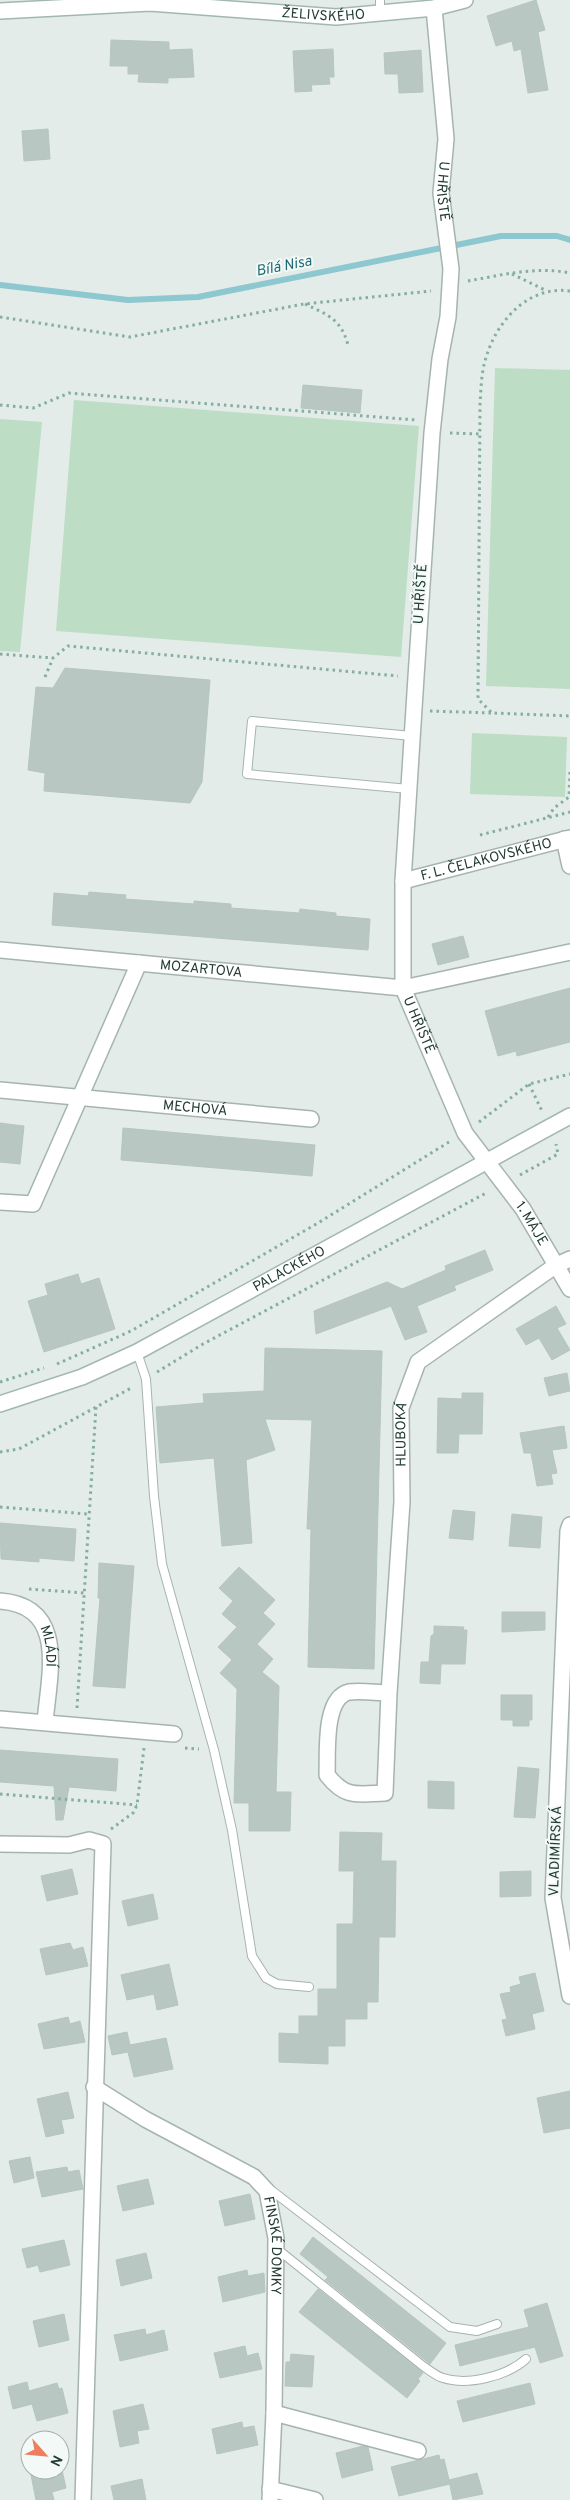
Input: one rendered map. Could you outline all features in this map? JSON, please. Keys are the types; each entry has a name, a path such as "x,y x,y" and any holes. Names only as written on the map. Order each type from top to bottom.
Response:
{"street":[{"name":"ŽELIVSKÉHO","path":"0,11 30,5 150,3 336,17 380,6 434,8 465,0"},
{"name":"U HŘIŠTĚ","path":"434,8 446,139 441,193 451,269 448,317 440,359 433,427 412,736 403,881 404,988 465,1133 488,1162"},
{"name":"F. L. ČELAKOVSKÉHO","path":"403,881 567,839"},
{"path":"567,839 570,866"},
{"name":"MOZARTOVA","path":"0,950 404,988 570,952"},
{"path":"0,1202 33,1204 139,963"},
{"name":"MECHOVÁ","path":"0,1090 311,1119"},
{"name":"PALACKÉHO","path":"0,1404 73,1380 136,1352 570,1116"},
{"name":"1. MÁJE","path":"488,1162 524,1209 570,1289"},
{"name":"HLUBOKÁ","path":"389,1693 348,1692 336,1701 330,1715 327,1775 337,1787 353,1794 385,1793 389,1693 402,1502 401,1408 418,1362 556,1266 570,1259"},
{"name":"VLADIMÍRSKÁ","path":"570,1525 568,1531 553,1898 570,1996"},
{"name":"MLÁDÍ","path":"0,1601 16,1602 30,1609 43,1622 46,1630 51,1655 45,1722"},
{"path":"0,1719 174,1734"},
{"path":"0,1844 69,1845 89,1840 103,1844 94,2087 83,2500"},
{"name":"FINSKÉ DOMKY","path":"94,2087 145,2119 237,2167 261,2183 266,2191 272,2213 276,2248 274,2413 270,2494 315,2500"},
{"path":"274,2413 418,2451"}],"lane":[{"path":"409,789 248,774 252,721 412,736"},
{"path":"136,1352 146,1379 154,1496 162,1564 214,1750 232,1830 252,1956 266,1978 277,1984 309,1987"},
{"path":"261,2183 303,2213 450,2327 477,2331 497,2324"},
{"path":"276,2248 423,2366 442,2378 462,2382 487,2377 518,2366 526,2358"}],"path":[{"path":"0,317 130,337 304,304 435,291 450,285 510,273 560,271 570,274"},
{"path":"510,273 547,291"},
{"path":"492,713 478,698 480,434 485,362 498,330 522,302 547,291 570,291"},
{"path":"304,304 334,320 344,329 348,345"},
{"path":"0,405 33,408 69,393 433,427 480,434"},
{"path":"45,678 53,658 68,646 416,677"},
{"path":"0,654 53,658"},
{"path":"414,710 570,716"},
{"path":"548,817 554,808 570,798 570,769"},
{"path":"480,835 570,812"},
{"path":"0,1382 58,1364 130,1331 318,1223 465,1133 529,1084 570,1074"},
{"path":"0,1452 19,1449 146,1379 203,1344 558,1154 550,1126 529,1084"},
{"path":"76,1725 96,1406"},
{"path":"0,1507 88,1514"},
{"path":"28,1588 84,1593"},
{"path":"94,1841 132,1813 137,1805 144,1744"},
{"path":"0,1794 137,1805"}],"green space":[{"path":"495,368 570,370 570,689 486,686"},
{"path":"74,400 419,426 401,657 56,631"},
{"path":"0,419 42,422 20,652 0,651"},
{"path":"472,733 567,737 565,797 470,794"}],"building":[{"path":"536,0 545,30 538,32 548,90 528,93 521,49 514,51 512,41 496,46 487,16"},
{"path":"111,40 169,42 169,50 192,49 194,77 168,78 168,83 138,82 139,74 128,74 128,66 110,66"},
{"path":"333,49 334,77 329,77 330,84 311,85 312,91 295,92 293,51"},
{"path":"421,50 423,92 399,93 398,74 385,74 384,53"},
{"path":"48,129 50,159 24,161 22,131"},
{"path":"303,385 362,390 360,413 301,408"},
{"path":"65,668 210,680 202,782 190,803 44,791 45,773 28,770 36,687 53,688"},
{"path":"89,892 126,895 125,899 194,904 194,901 231,904 231,908 299,913 300,909 336,913 336,916 370,919 368,950 52,925 54,893 88,896"},
{"path":"463,936 469,957 438,965 432,944"},
{"path":"570,988 570,1042 517,1056 516,1051 498,1056 485,1011"},
{"path":"0,1123 24,1126 20,1164 0,1162"},
{"path":"123,1128 315,1145 312,1176 121,1160"},
{"path":"485,1250 493,1270 454,1286 456,1290 417,1306 427,1332 405,1340 391,1306 316,1334 314,1311 387,1282 402,1289 446,1270 445,1266"},
{"path":"78,1274 81,1284 99,1278 115,1329 44,1352 28,1301 48,1295 45,1284"},
{"path":"556,1306 566,1324 557,1328 570,1350 552,1360 539,1338 526,1345 516,1329"},
{"path":"265,1348 382,1351 374,1669 308,1667 311,1529 307,1529 312,1420 265,1419 275,1450 246,1460 252,1543 222,1546 214,1458 160,1463 156,1407 204,1403 203,1394 264,1391"},
{"path":"567,1373 570,1391 549,1396 544,1378"},
{"path":"462,1393 483,1393 482,1434 459,1434 458,1453 437,1453 438,1398 462,1399"},
{"path":"564,1426 567,1448 552,1450 557,1473 551,1474 553,1484 537,1486 531,1453 524,1453 520,1433"},
{"path":"453,1510 475,1512 473,1540 449,1538"},
{"path":"512,1514 542,1517 540,1548 509,1546"},
{"path":"0,1523 76,1529 74,1561 39,1558 39,1562 1,1559"},
{"path":"99,1563 134,1566 125,1688 93,1686 100,1598 98,1598"},
{"path":"239,1567 275,1600 263,1613 275,1624 257,1644 273,1659 262,1672 279,1686 276,1792 291,1792 290,1831 249,1831 249,1803 234,1803 237,1689 220,1673 232,1660 218,1647 237,1627 222,1614 233,1601 219,1588"},
{"path":"502,1612 545,1612 545,1630 502,1632"},
{"path":"434,1626 464,1627 463,1630 467,1630 465,1664 441,1664 440,1684 420,1683 421,1662 429,1662 431,1636 434,1634"},
{"path":"501,1695 532,1695 532,1720 529,1720 529,1726 513,1726 513,1720 501,1720"},
{"path":"0,1750 118,1759 116,1791 69,1787 63,1820 56,1820 54,1786 0,1782"},
{"path":"518,1767 539,1769 535,1818 514,1817"},
{"path":"428,1781 454,1782 454,1809 428,1808"},
{"path":"340,1832 382,1833 381,1861 396,1861 395,1937 379,1937 378,2002 367,2002 367,2019 345,2019 345,2046 328,2046 328,2064 279,2062 279,2033 299,2034 299,2016 318,2016 318,1989 337,1989 337,1924 353,1924 354,1871 339,1871"},
{"path":"72,1869 78,1894 47,1901 41,1876"},
{"path":"531,1871 531,1896 500,1897 500,1872"},
{"path":"153,1894 158,1919 128,1926 122,1901"},
{"path":"70,1943 73,1950 83,1947 88,1966 46,1975 40,1949"},
{"path":"169,1964 178,2005 157,2010 154,1994 127,2000 121,1975"},
{"path":"535,1973 544,2011 532,2014 535,2029 506,2036 502,2020 507,2019 500,1994 511,1992 510,1987 521,1984 519,1977"},
{"path":"68,2017 70,2024 80,2021 85,2042 44,2049 38,2024"},
{"path":"127,2032 130,2045 166,2038 173,2069 134,2077 128,2052 112,2055 108,2036"},
{"path":"570,2091 570,2128 544,2133 537,2098"},
{"path":"68,2092 74,2118 61,2120 64,2133 46,2137 37,2099"},
{"path":"30,2157 34,2178 14,2183 9,2161"},
{"path":"67,2167 68,2172 79,2170 83,2189 42,2197 36,2172"},
{"path":"148,2179 154,2204 123,2211 117,2186"},
{"path":"250,2194 255,2219 225,2226 219,2201"},
{"path":"313,2237 446,2343 430,2364 325,2280 328,2277 300,2254"},
{"path":"64,2240 70,2265 40,2272 38,2265 27,2268 22,2249"},
{"path":"146,2253 152,2278 121,2286 116,2260"},
{"path":"247,2270 248,2276 264,2273 265,2292 223,2302 218,2277"},
{"path":"318,2289 423,2373 418,2379 420,2381 407,2398 299,2312"},
{"path":"547,2303 563,2356 540,2363 535,2347 460,2366 455,2345 529,2327 524,2310"},
{"path":"64,2314 69,2340 39,2347 33,2321"},
{"path":"145,2329 146,2335 164,2330 168,2350 120,2361 114,2335"},
{"path":"245,2346 247,2356 258,2353 262,2369 220,2378 214,2353"},
{"path":"291,2354 314,2356 312,2387 285,2386 286,2362 290,2362"},
{"path":"27,2382 29,2391 57,2383 59,2389 62,2388 68,2413 37,2421 32,2404 13,2409 8,2387"},
{"path":"530,2383 535,2404 463,2422 457,2401"},
{"path":"143,2404 149,2429 137,2431 139,2443 120,2447 113,2411"},
{"path":"242,2422 243,2428 254,2426 258,2445 217,2454 212,2429"},
{"path":"363,2446 368,2447 373,2470 342,2478 336,2453"},
{"path":"439,2455 440,2460 444,2459 450,2484 399,2496 391,2467"},
{"path":"477,2473 483,2494 453,2500 449,2480"},
{"path":"142,2479 146,2500 114,2500 111,2486"},
{"path":"32,2480 64,2480 66,2488 52,2492 54,2500 36,2500"}],"waterway":[{"name":"Bílá Nisa","path":"0,285 128,300 198,297 501,236 557,236 570,240"}]}
